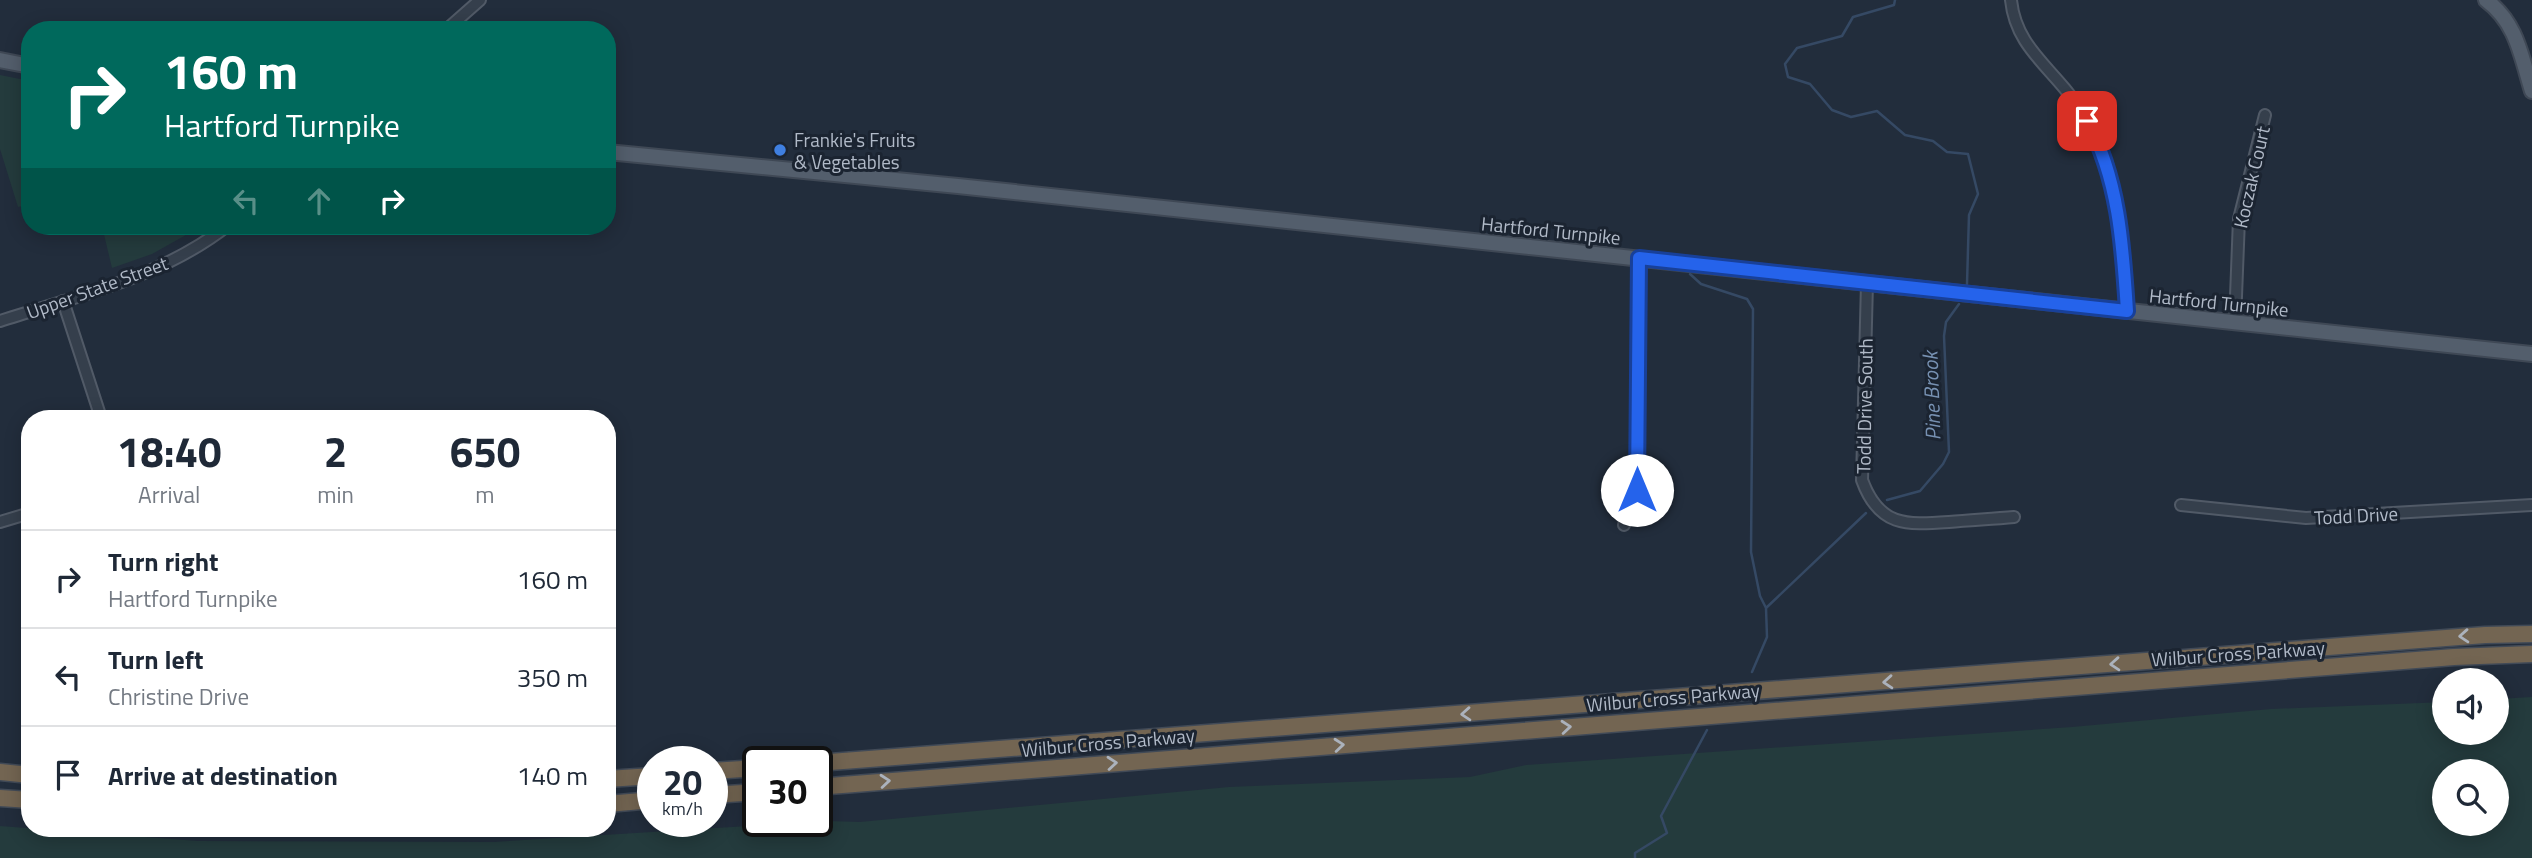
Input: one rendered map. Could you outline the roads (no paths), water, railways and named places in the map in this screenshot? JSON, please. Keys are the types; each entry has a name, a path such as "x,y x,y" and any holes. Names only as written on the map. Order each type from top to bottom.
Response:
{"highway":[{"name":"Wilbur Cross Parkway","path":"833,762 2485,635 2532,634"},
{"name":"Wilbur Cross Parkway","path":"833,786 2454,657 2532,654"},
{"path":"0,772 21,774"},
{"path":"616,778 637,777"},
{"path":"0,798 21,799"},
{"path":"616,803 637,801"}],"main road":[{"path":"2486,0 2503,14 2513,30 2532,91"},
{"path":"0,60 21,64"},
{"name":"Hartford Turnpike","path":"616,153 958,186 2532,354"}],"street":[{"path":"456,21 480,0"},
{"path":"2011,0 2017,27 2026,46 2066,90 2098,141 2113,190 2127,311"},
{"name":"Koczak Court","path":"2235,322 2239,219 2265,115"},
{"name":"Upper State Street","path":"0,321 164,264 212,235"},
{"path":"1624,525 1637,490 1639,258"},
{"name":"Todd Drive South","path":"1867,283 1862,480 1867,496 1883,514 1910,525 2014,517"},
{"path":"63,301 98,410"},
{"name":"Todd Drive","path":"2182,505 2306,518 2532,505"},
{"path":"0,522 21,516"}],"waterway":[{"name":"Pine Brook","path":"1895,0 1894,5 1853,17 1842,36 1797,48 1785,64 1788,77 1810,84 1832,110 1851,117 1877,111 1905,135 1933,141 1947,152 1968,154 1978,194 1969,215 1967,284"},
{"path":"1690,274 1701,284 1747,299 1753,309 1751,552 1760,596 1766,608"},
{"name":"Pine Brook","path":"1887,500 1920,491 1943,464 1949,452 1944,336 1946,322 1959,304"},
{"name":"Pine Brook","path":"1752,672 1767,637 1766,608 1866,513"},
{"name":"Pine Brook","path":"1635,858 1635,853 1667,833 1661,816 1707,730"}],"place":[{"name":"Frankie's Fruits & Vegetables","path":"780,150"}]}
